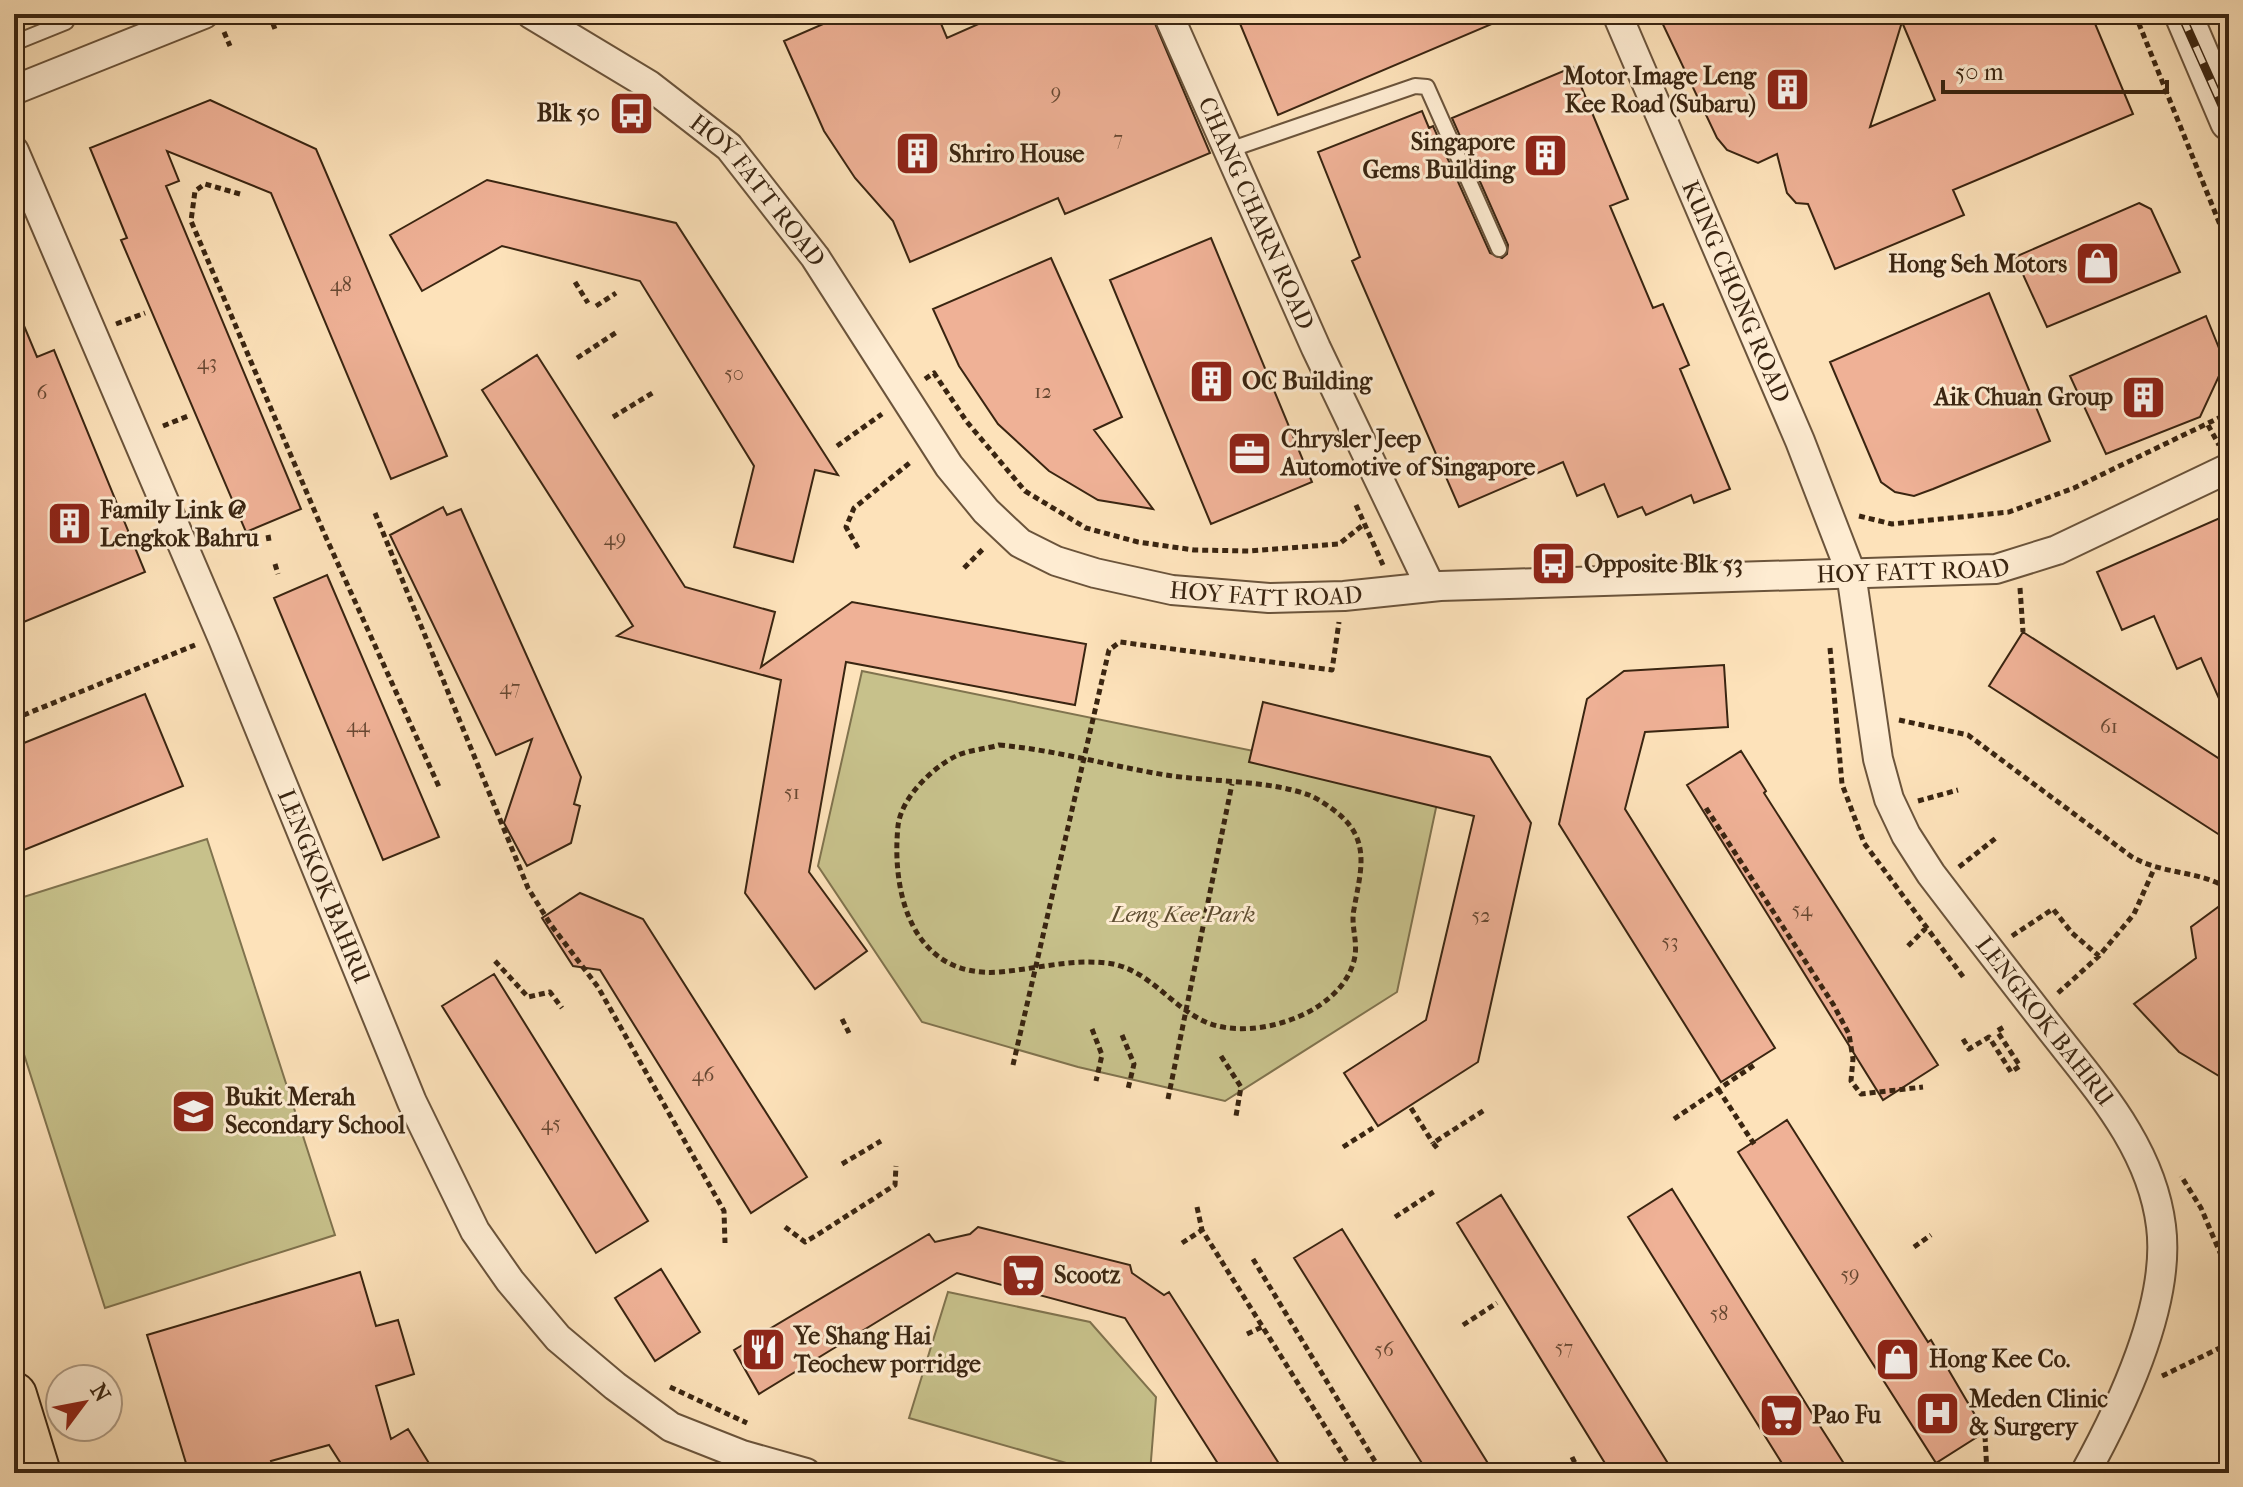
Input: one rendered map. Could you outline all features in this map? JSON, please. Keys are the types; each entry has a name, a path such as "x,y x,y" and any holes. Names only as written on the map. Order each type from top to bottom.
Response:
{"main road":[{"path":"14,1395 38,1473"}],"street":[{"name":"HOY FATT ROAD","path":"531,14 649,85 729,147 815,257 935,443 986,511 1020,543 1056,561 1095,573 1172,590 1269,598 1344,596 1430,586 2009,566 2057,550 2229,468"},
{"name":"CHANG CHARN ROAD","path":"1168,14 1316,348 1430,586"},
{"name":"KUNG CHONG ROAD","path":"1617,14 1800,441 1851,573"},
{"path":"2183,14 2229,122"},
{"path":"14,90 196,16"},
{"name":"LENGKOK BAHRU","path":"14,151 211,611 412,1102 475,1231 510,1281 558,1338 615,1386 671,1427 742,1455 806,1473"},
{"name":"LENGKOK BAHRU","path":"1851,573 1878,759 1889,799 1906,835 1931,874 2127,1126 2158,1214 2161,1264 2154,1304 2110,1428 2085,1473"}],"lane":[{"path":"14,43 66,22"},
{"path":"1229,150 1415,86 1427,87 1499,249"}],"path":[{"path":"269,14 275,29"},
{"path":"2135,14 2229,247"},
{"path":"240,194 205,184 195,191 191,221 324,533 440,789"},
{"path":"2221,225 2229,220"},
{"path":"575,282 588,303"},
{"path":"596,306 616,293"},
{"path":"115,325 145,313"},
{"path":"577,358 617,332"},
{"path":"919,383 934,373 967,422 1025,491 1086,528 1138,542 1194,550 1249,551 1339,544 1364,524"},
{"path":"613,417 654,392"},
{"path":"837,446 890,409"},
{"path":"1855,514 1892,524 2009,512 2074,488 2229,413"},
{"path":"164,426 188,416"},
{"path":"858,548 846,527 854,508 935,443"},
{"path":"375,513 528,888 598,987 724,1211 725,1243"},
{"path":"964,568 982,550"},
{"path":"275,564 278,574"},
{"path":"2020,589 2023,632"},
{"path":"1013,1065 1109,650 1120,642 1332,670 1341,613"},
{"path":"14,719 184,649"},
{"path":"1890,718 1968,735 2132,857 2154,869 2204,876 2229,889"},
{"path":"999,745 1085,758 1163,775 1311,796 1342,817 1360,841 1363,871 1353,915 1358,941 1352,968 1335,993 1311,1009 1272,1026 1238,1028 1208,1023 1140,974 1108,963 996,972 965,969 935,957 916,934 900,892 895,861 898,820 919,783 957,755 999,745"},
{"path":"1168,1099 1232,784"},
{"path":"1913,802 1958,790"},
{"path":"1706,808 1833,1004 1849,1034 1853,1059 1851,1081 1861,1094 1923,1087"},
{"path":"1957,869 1996,838"},
{"path":"2053,998 2099,956 2134,914 2154,869"},
{"path":"2009,939 2053,909 2072,933 2099,956"},
{"path":"1908,946 1926,928"},
{"path":"495,961 528,997 550,992 562,1008"},
{"path":"842,1019 849,1033"},
{"path":"1963,1039 1969,1049 1989,1037 2011,1072 2020,1066 1997,1031 2004,1027"},
{"path":"1092,1029 1102,1055 1096,1081"},
{"path":"1122,1035 1134,1064 1128,1089"},
{"path":"1221,1056 1241,1087 1236,1116"},
{"path":"1674,1119 1756,1064"},
{"path":"1718,1089 1756,1147"},
{"path":"1411,1108 1435,1145 1486,1109"},
{"path":"1343,1147 1373,1128"},
{"path":"842,1164 881,1141"},
{"path":"785,1227 805,1242 895,1185 896,1166"},
{"path":"1395,1217 1435,1191"},
{"path":"1197,1207 1202,1230 1354,1473"},
{"path":"1182,1243 1202,1230"},
{"path":"1914,1247 1931,1235"},
{"path":"1253,1259 1382,1473"},
{"path":"1463,1325 1497,1303"},
{"path":"1247,1334 1264,1326"},
{"path":"661,1381 747,1423"},
{"path":"1985,1436 1987,1473"},
{"path":"1572,1457 1580,1473"}],"green space":[{"name":"Leng Kee Park","path":"862,671 1440,789 1397,992 1225,1101 1078,1067 922,1022 818,866"},
{"path":"207,839 335,1235 105,1308 14,1023 14,900"},
{"path":"948,1292 1090,1322 1156,1397 1150,1473 1101,1473 909,1418"}],"building":[{"path":"846,14 937,14 947,38 1001,14 1151,14 1210,153 1065,214 1058,198 910,262 893,221 855,178 824,131 784,41"},
{"path":"1236,14 1512,14 1513,15 1278,115"},
{"path":"1658,14 2091,14 2133,114 1953,190 1964,215 1835,269 1808,204 1796,203 1787,193 1777,154 1758,163 1727,150 1717,138","holes":["1902,22 1935,100 1870,127"]},
{"path":"1573,67 1628,199 1610,206 1653,308 1663,304 1689,365 1680,369 1730,489 1694,503 1691,495 1646,515 1642,507 1618,517 1604,484 1577,496 1563,462 1459,507 1352,261 1360,257 1318,152 1422,111 1429,128 1433,126 1490,253 1502,258 1507,254 1508,245 1452,118"},
{"path":"210,100 316,149 447,456 391,479 271,193 167,151 179,181 166,186 301,509 246,532 121,240 127,238 90,148"},
{"path":"487,180 676,223 838,475 815,470 793,562 734,547 754,466 640,281 502,246 422,291 390,235"},
{"name":"Hong Seh Motors","path":"2139,203 2151,209 2180,272 2047,327 2015,257"},
{"name":"OC Building","path":"1211,238 1312,482 1211,524 1110,280"},
{"path":"1051,258 1122,417 1094,430 1153,509 1098,500 1049,471 998,424 959,366 933,309"},
{"path":"1989,293 2050,441 1914,496 1895,492 1881,482 1830,362"},
{"name":"Family Link @ Lengkok Bahru","path":"14,302 37,357 54,350 145,572 14,626"},
{"name":"Aik Chuan Group","path":"2206,316 2225,363 2200,417 2106,454 2070,376"},
{"path":"537,355 685,587 775,612 761,667 852,602 1086,644 1075,705 846,662 809,872 867,951 815,989 745,893 781,680 617,636 633,626 482,390"},
{"path":"443,507 447,515 461,509 581,777 574,804 580,806 571,843 527,866 504,823 532,739 496,755 390,535"},
{"path":"2229,514 2229,721 2201,658 2177,669 2154,616 2122,630 2097,572"},
{"path":"327,575 439,837 383,860 274,598"},
{"path":"2023,632 2229,765 2229,841 1989,686"},
{"path":"1724,665 1728,727 1645,732 1625,809 1775,1048 1721,1082 1559,824 1587,699 1624,671"},
{"path":"145,694 183,786 14,854 14,747"},
{"path":"1263,702 1490,757 1531,823 1478,1062 1378,1126 1344,1073 1426,1020 1474,816 1249,762"},
{"path":"1741,751 1766,791 1764,793 1938,1065 1883,1100 1687,785"},
{"path":"580,893 643,919 807,1177 751,1213 600,970 573,966 542,918"},
{"path":"2229,899 2229,1082 2179,1052 2134,1004 2196,958 2191,927"},
{"path":"494,974 648,1221 596,1253 442,1006"},
{"path":"1787,1120 1928,1342 1931,1340 1985,1432 1936,1463 1738,1152"},
{"path":"1672,1189 1850,1473 1788,1473 1628,1217"},
{"path":"1501,1195 1674,1473 1611,1473 1457,1223"},
{"path":"978,1227 1130,1265 1132,1273 1164,1295 1169,1292 1285,1473 1224,1473 1125,1318 957,1273 759,1394 734,1350 929,1234 935,1242 970,1234"},
{"path":"1342,1229 1494,1473 1428,1473 1294,1258"},
{"path":"661,1269 700,1332 655,1361 615,1298"},
{"path":"360,1272 376,1326 398,1320 414,1374 376,1386 391,1439 408,1429 435,1473 347,1473 329,1445 271,1461 275,1473 189,1473 147,1335"}],"railway":[{"path":"2181,14 2229,121"}],"place":[{"name":"Motor Image Leng Kee Road (Subaru)","path":"1787,90"},
{"name":"Blk 50","path":"631,113"},
{"name":"Shriro House","path":"918,154"},
{"name":"Singapore Gems Building","path":"1546,156"},
{"name":"Hong Seh Motors","path":"2098,264"},
{"name":"OC Building","path":"1211,381"},
{"name":"Aik Chuan Group","path":"2144,397"},
{"name":"Chrysler Jeep Automotive of Singapore","path":"1250,453"},
{"name":"Family Link @ Lengkok Bahru","path":"69,524"},
{"name":"Opposite Blk 53","path":"1553,564"},
{"name":"Bukit Merah Secondary School","path":"194,1111"},
{"name":"Scootz","path":"1023,1275"},
{"name":"Ye Shang Hai Teochew porridge","path":"763,1350"},
{"name":"Hong Kee Co.","path":"1898,1359"},
{"name":"Meden Clinic & Surgery","path":"1938,1413"},
{"name":"Pao Fu","path":"1781,1415"}]}
